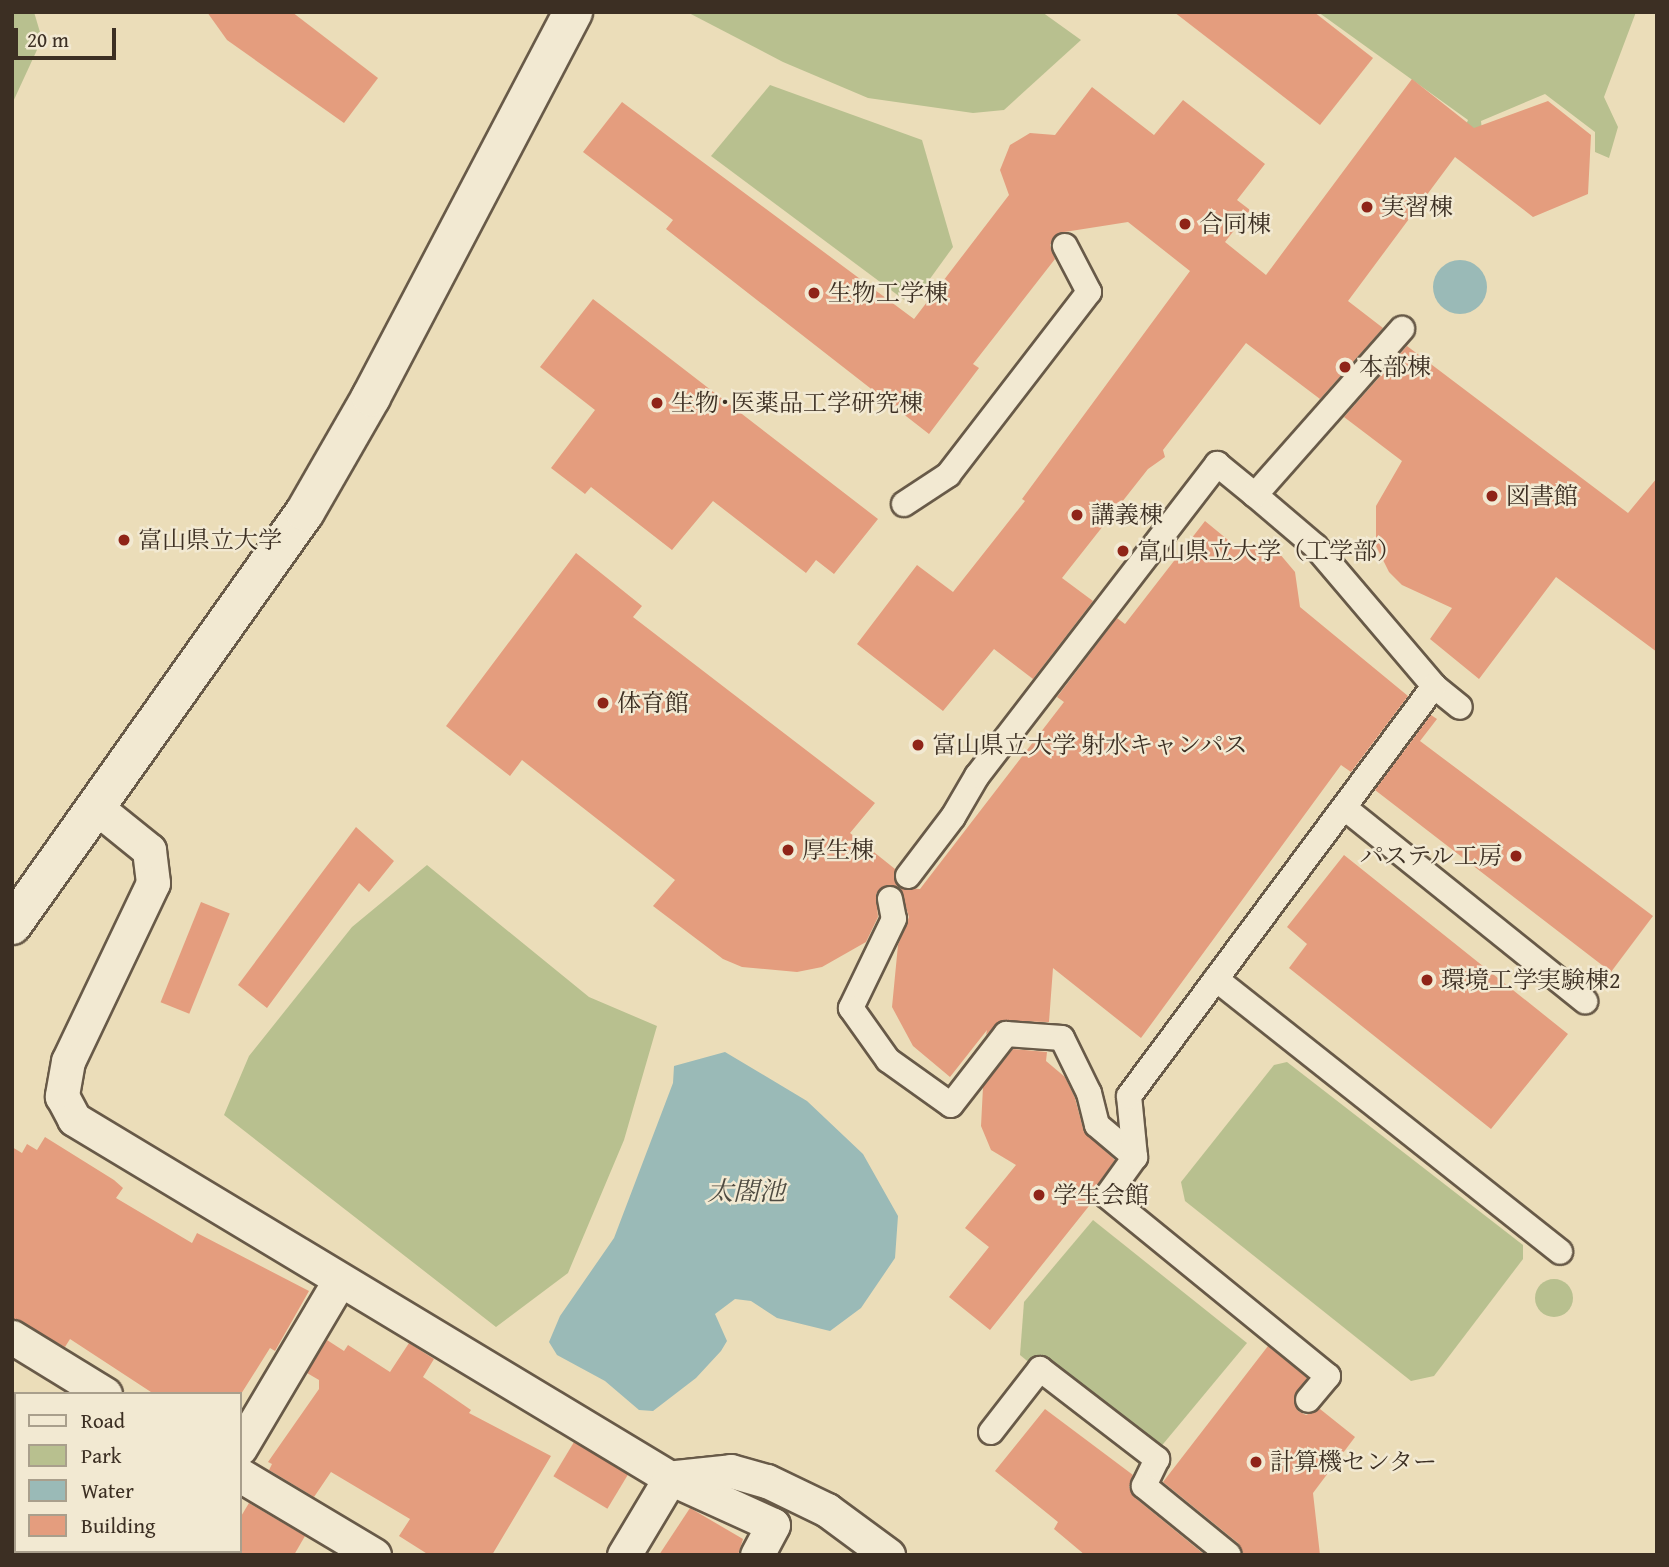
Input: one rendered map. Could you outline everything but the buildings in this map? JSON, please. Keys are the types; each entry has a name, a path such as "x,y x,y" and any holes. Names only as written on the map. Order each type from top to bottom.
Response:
{"street":[{"path":"12,925 305,512 371,397 573,12"},
{"path":"904,504 948,475 1089,292 1065,246"},
{"path":"1255,495 1402,329"},
{"path":"908,876 953,817 977,776 1217,464 1315,546 1434,686 1460,707"},
{"path":"1308,1400 1328,1376 1107,1196 1135,1157 1129,1096 1346,809 1434,686"},
{"path":"97,808 149,850 153,883 68,1061 62,1096 74,1119 670,1478 773,1525 757,1555"},
{"path":"1346,809 1585,1000"},
{"path":"890,899 894,919 851,1008 888,1060 951,1105 1006,1034 1062,1038 1088,1093 1097,1125 1135,1157"},
{"path":"1216,979 1560,1252"},
{"path":"242,1445 339,1281"},
{"path":"12,1337 103,1392"},
{"path":"991,1432 1040,1368 1157,1459 1144,1486 1229,1555"},
{"path":"670,1478 731,1472 767,1481 827,1510 888,1555"},
{"path":"242,1476 373,1555"},
{"path":"624,1555 670,1478"}],"green space":[{"path":"12,12 34,12 42,39 12,104"},
{"path":"687,12 1042,12 1081,40 1004,110 973,113 868,98 783,62"},
{"path":"1318,12 1636,12 1604,97 1618,127 1609,158 1595,152 1595,132 1545,94 1481,121 1482,130 1465,127 1468,120"},
{"path":"770,85 922,140 953,247 911,305 711,156"},
{"path":"427,865 589,997 657,1026 624,1140 568,1273 496,1327 224,1115 249,1056 352,927"},
{"path":"1287,1062 1523,1245 1523,1259 1434,1376 1411,1381 1185,1201 1181,1182 1274,1065"},
{"path":"1093,1220 1247,1343 1149,1461 1020,1355 1024,1302"},
{"path":"1554,1279 1567,1285 1573,1298 1567,1311 1554,1317 1541,1311 1535,1298 1541,1285"}],"water":[{"path":"1460,260 1479,268 1487,287 1479,306 1460,314 1441,306 1433,287 1441,268"},
{"name":"太閤池","path":"725,1052 807,1101 863,1154 898,1216 895,1258 861,1308 830,1331 777,1318 751,1301 735,1299 715,1314 727,1341 721,1351 696,1378 653,1411 639,1410 605,1381 557,1355 549,1342 560,1316 614,1238 673,1083 674,1066"}],"place":[{"name":"実習棟","path":"1367,207"},
{"name":"合同棟","path":"1185,224"},
{"name":"生物工学棟","path":"814,293"},
{"name":"本部棟","path":"1345,367"},
{"name":"生物･医薬品工学研究棟","path":"657,403"},
{"name":"図書館","path":"1492,496"},
{"name":"講義棟","path":"1077,515"},
{"name":"富山県立大学","path":"124,540"},
{"name":"富山県立大学（工学部）","path":"1123,551"},
{"name":"体育館","path":"603,703"},
{"name":"富山県立大学 射水キャンパス","path":"918,745"},
{"name":"厚生棟","path":"788,850"},
{"name":"パステル工房","path":"1516,856"},
{"name":"環境工学実験棟2","path":"1427,980"},
{"name":"学生会館","path":"1039,1195"},
{"name":"計算機センター","path":"1256,1462"}]}
